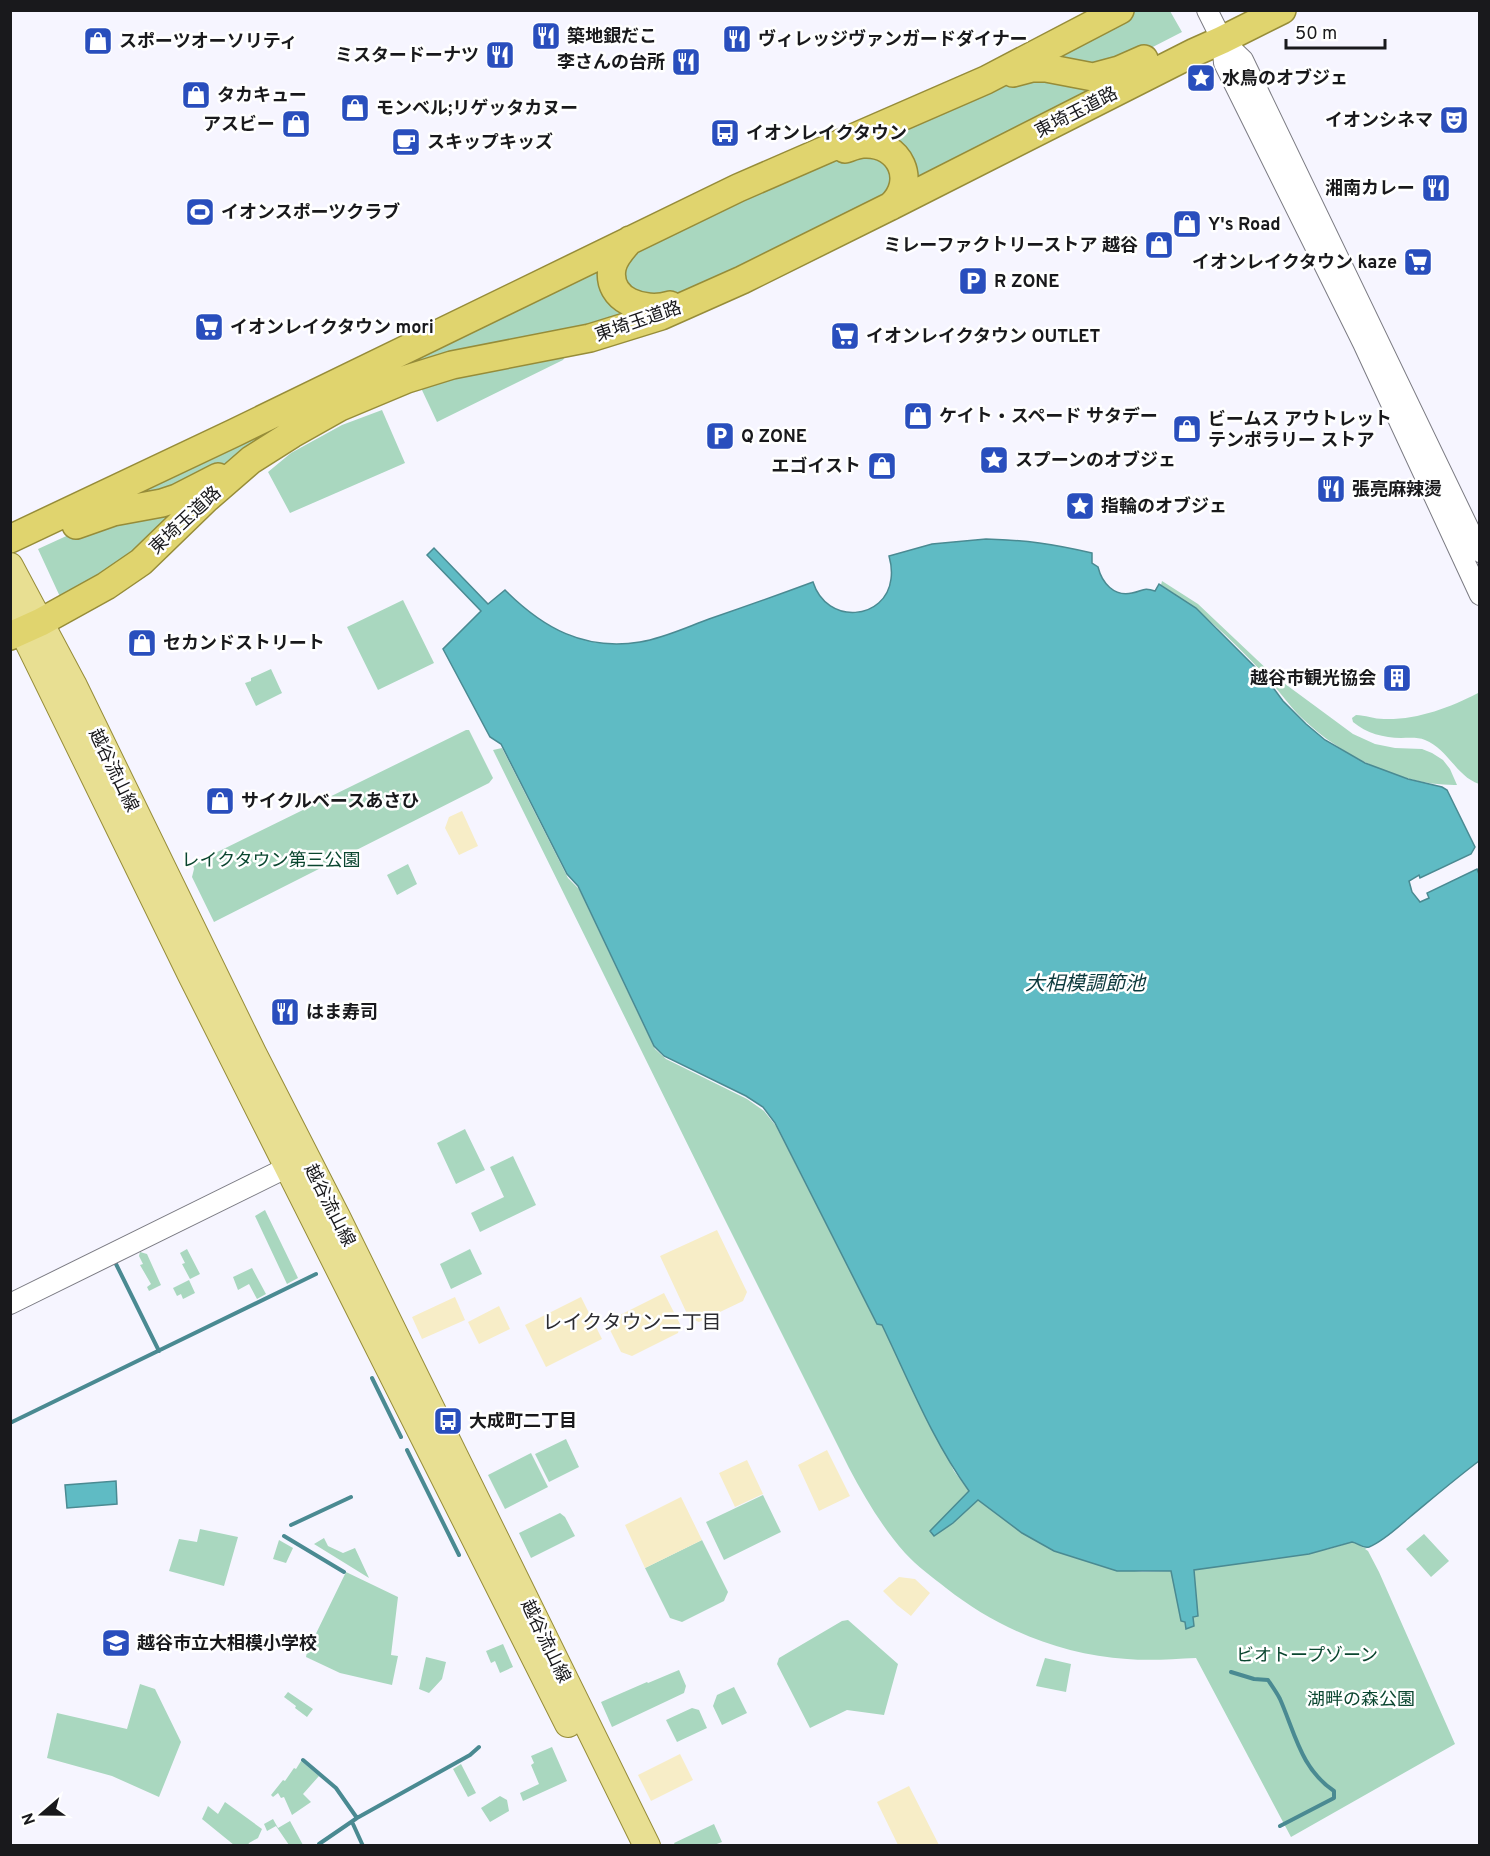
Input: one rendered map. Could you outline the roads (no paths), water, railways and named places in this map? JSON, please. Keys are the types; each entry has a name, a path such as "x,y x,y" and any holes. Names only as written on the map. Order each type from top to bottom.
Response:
{"highway":[{"path":"10,539 234,434 784,167 986,80 1120,10"},
{"name":"東埼玉道路","path":"19,623 106,586 141,562 206,499 251,460 340,408 406,379 474,359 550,346 626,328 662,316 891,206 1282,10"},
{"path":"986,80 1032,68 1062,70 1093,77 1105,75 1189,38 1222,40"},
{"path":"784,167 810,163 852,146 864,144 881,147 896,156 905,179 901,195 891,206"},
{"path":"630,240 612,267 616,290 627,301 655,308 728,286"},
{"path":"10,555 89,520 113,512 177,498 251,460"}],"main road":[{"name":"越谷流山線","path":"10,566 19,623 73,684 253,1053 298,1164 627,1845"},
{"name":"越谷流山線","path":"298,1164 647,1845"}],"street":[{"path":"1207,10 1222,40 1243,60 1479,552"},
{"path":"1222,40 1224,63 1363,343 1479,596"},
{"path":"10,1304 298,1164"}],"water":[{"name":"大相模調節池","path":"986,539 1039,543 1092,553 1092,563 1098,567 1102,578 1110,588 1120,593 1126,594 1145,589 1155,591 1159,584 1196,608 1266,678 1283,701 1325,740 1365,763 1447,790 1475,847 1471,854 1409,881 1412,892 1420,902 1429,898 1427,893 1477,869 1479,874 1479,1461 1391,1534 1369,1547 1352,1542 1309,1554 1194,1570 1198,1616 1193,1617 1194,1626 1186,1629 1185,1622 1181,1621 1171,1571 1117,1571 1054,1551 1022,1533 978,1500 953,1523 934,1536 930,1531 969,1491 932,1431 882,1325 877,1324 775,1123 763,1107 746,1096 664,1056 654,1046 578,886 567,874 501,744 490,737 443,649 481,611 427,555 434,548 488,604 505,590 534,615 566,634 583,640 620,644 667,635 813,582 820,596 830,606 843,611 868,610 879,603 887,593 891,576 889,556 932,544"},
{"path":"116,1481 117,1504 67,1508 65,1485"}],"waterway":[{"path":"115,1262 159,1351"},
{"path":"10,1423 316,1274"},
{"path":"372,1378 401,1437"},
{"path":"407,1450 459,1555"},
{"path":"291,1525 351,1497"},
{"path":"284,1536 344,1572"},
{"path":"1231,1672 1254,1679 1268,1680 1280,1699 1306,1761 1323,1782 1334,1791 1334,1798 1280,1826"},
{"path":"319,1846 357,1818 470,1755 479,1747"},
{"path":"303,1760 336,1788 357,1818"},
{"path":"353,1824 363,1846"}],"place":[{"name":"築地銀だこ","path":"546,36"},
{"name":"ヴィレッジヴァンガードダイナー","path":"737,39"},
{"name":"スポーツオーソリティ","path":"98,41"},
{"name":"ミスタードーナツ","path":"500,55"},
{"name":"李さんの台所","path":"686,62"},
{"name":"水鳥のオブジェ","path":"1201,78"},
{"name":"タカキュー","path":"196,95"},
{"name":"モンベル;リゲッタカヌー","path":"355,108"},
{"name":"イオンシネマ","path":"1454,120"},
{"name":"アスビー","path":"296,124"},
{"name":"イオンレイクタウン","path":"725,133"},
{"name":"スキップキッズ","path":"406,142"},
{"name":"湘南カレー","path":"1436,188"},
{"name":"イオンスポーツクラブ","path":"200,212"},
{"name":"Y's Road","path":"1187,224"},
{"name":"ミレーファクトリーストア 越谷","path":"1159,245"},
{"name":"イオンレイクタウン kaze","path":"1418,262"},
{"name":"R ZONE","path":"973,281"},
{"name":"イオンレイクタウン mori","path":"209,327"},
{"name":"イオンレイクタウン OUTLET","path":"845,336"},
{"name":"ケイト・スペード サタデー","path":"918,416"},
{"name":"ビームス アウトレット テンポラリー ストア","path":"1187,429"},
{"name":"Q ZONE","path":"720,436"},
{"name":"スプーンのオブジェ","path":"994,460"},
{"name":"エゴイスト","path":"882,466"},
{"name":"張亮麻辣燙","path":"1331,489"},
{"name":"指輪のオブジェ","path":"1080,506"},
{"name":"セカンドストリート","path":"142,643"},
{"name":"越谷市観光協会","path":"1397,678"},
{"name":"サイクルベースあさひ","path":"220,801"},
{"name":"はま寿司","path":"285,1012"},
{"name":"大成町二丁目","path":"448,1421"},
{"name":"越谷市立大相模小学校","path":"116,1643"}],"district":[{"name":"レイクタウン二丁目","path":"632,1322"}],"park label":[{"name":"レイクタウン第三公園","path":"271,860"},
{"name":"ビオトープゾーン","path":"1307,1655"},
{"name":"湖畔の森公園","path":"1361,1699"}]}
